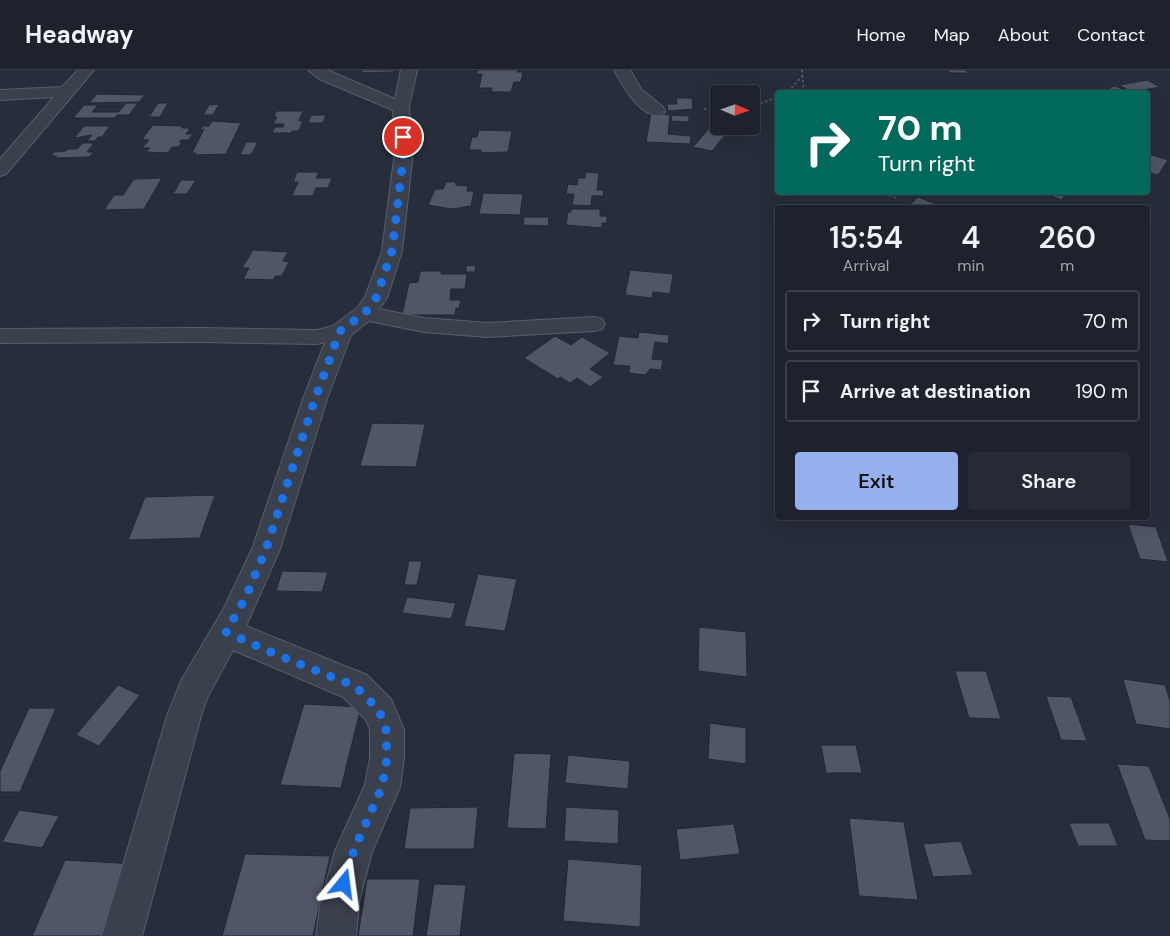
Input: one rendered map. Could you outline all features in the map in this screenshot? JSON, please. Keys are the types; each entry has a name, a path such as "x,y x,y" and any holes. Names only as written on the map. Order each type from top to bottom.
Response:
{"street":[{"path":"0,170 65,92 86,70"},
{"path":"316,70 325,76 401,107"},
{"path":"0,336 200,335 317,337 340,331 365,313 376,298 392,251 404,152 401,107 409,70"},
{"path":"622,70 634,92 657,111"},
{"path":"0,95 65,92"},
{"path":"365,313 424,326 487,330 594,324"},
{"path":"122,936 184,716 194,690 245,599 266,549 312,408 340,331"},
{"path":"226,632 355,686 379,710 386,730 387,758 382,787 354,850 340,901 336,936"}],"path":[{"path":"802,70 804,90"},
{"path":"790,90 803,75"},
{"path":"760,104 775,98"},
{"path":"704,109 710,109"},
{"path":"888,195 896,198"}],"building":[{"path":"362,70 395,70 394,72 361,73"},
{"path":"478,70 518,70 517,72 523,72 521,82 514,82 511,92 491,92 492,88 479,88 482,74 476,74"},
{"path":"948,70 966,70 968,73 950,73"},
{"path":"1147,80 1160,87 1128,90 1119,85"},
{"path":"1114,86 1125,90 1107,90"},
{"path":"97,94 145,95 139,102 89,103"},
{"path":"676,98 692,98 693,109 668,111 667,104 677,104"},
{"path":"126,103 138,103 129,115 117,115 115,118 73,118 84,105 98,105 92,112 119,112"},
{"path":"158,103 168,103 160,117 149,117"},
{"path":"219,104 213,115 203,115 209,105"},
{"path":"276,111 303,111 299,121 303,121 299,131 272,133 275,127 283,127 284,124 273,124 277,117 274,117"},
{"path":"651,113 670,115 668,134 691,136 690,144 646,142"},
{"path":"311,115 326,115 323,123 308,123"},
{"path":"672,115 689,116 689,122 671,121"},
{"path":"212,121 241,123 226,154 194,155 196,153 192,153 204,129 200,130 202,126 209,126"},
{"path":"153,125 183,126 182,128 190,128 186,134 193,134 188,140 181,140 179,142 182,142 179,147 172,147 168,153 146,152 150,148 142,148 149,140 142,139"},
{"path":"84,126 110,126 102,137 98,137 95,141 87,141 92,135 74,138"},
{"path":"710,127 710,135 725,135 712,151 693,147"},
{"path":"479,130 512,131 508,152 480,153 481,150 469,150 472,137 477,137"},
{"path":"246,142 258,142 251,155 240,155"},
{"path":"83,143 94,143 87,152 94,152 89,157 54,158 57,156 51,156 54,152 77,149"},
{"path":"1150,155 1168,160 1158,175 1150,173"},
{"path":"297,172 319,172 316,178 332,178 328,188 316,188 313,196 292,196 298,182 293,182"},
{"path":"586,172 599,173 597,190 604,190 603,196 592,196 591,206 572,205 574,194 566,194 568,184 577,185 578,178 585,178"},
{"path":"162,178 144,209 104,210 114,195 123,195 134,179"},
{"path":"181,180 196,180 187,194 173,194"},
{"path":"446,182 455,182 456,185 468,186 467,191 474,191 471,206 452,209 428,205 435,189 443,189"},
{"path":"483,193 523,194 520,215 479,214"},
{"path":"1048,195 1064,195 1062,200"},
{"path":"918,197 938,205 909,205"},
{"path":"571,209 600,209 600,216 607,216 607,223 602,223 602,228 566,225 568,212 571,212"},
{"path":"524,217 549,217 548,226 523,225"},
{"path":"253,250 288,252 283,261 289,262 282,276 275,276 273,280 243,279 249,268 242,268"},
{"path":"476,265 475,272 466,272 466,266"},
{"path":"630,270 673,274 670,294 653,292 652,298 625,295"},
{"path":"420,271 441,271 441,274 467,274 465,289 451,289 450,300 461,300 459,308 456,308 455,315 402,315 409,283 418,282"},
{"path":"639,332 669,335 668,344 655,342 652,359 663,360 661,370 650,369 645,375 629,373 630,366 613,365 619,336 638,338"},
{"path":"555,336 571,345 582,337 610,353 590,369 603,377 590,387 577,378 570,383 561,377 558,379 524,358"},
{"path":"372,423 425,424 416,467 360,466"},
{"path":"215,495 200,538 128,540 145,497"},
{"path":"1128,524 1156,527 1168,562 1140,559"},
{"path":"409,561 422,561 417,585 404,585"},
{"path":"282,571 328,572 322,592 276,591"},
{"path":"478,574 517,579 505,631 464,626"},
{"path":"407,597 456,603 451,619 402,613"},
{"path":"699,627 746,632 747,677 698,671"},
{"path":"955,671 986,671 1001,719 969,718"},
{"path":"1123,679 1165,685 1170,701 1170,729 1136,724"},
{"path":"118,685 140,695 99,746 76,735"},
{"path":"1046,696 1071,697 1087,741 1061,740"},
{"path":"304,704 361,707 341,788 280,785"},
{"path":"29,708 56,708 20,792 0,792 0,771"},
{"path":"710,723 746,728 746,764 708,759"},
{"path":"821,745 856,745 862,773 826,773"},
{"path":"514,753 551,754 546,829 507,828"},
{"path":"568,755 630,761 628,789 565,783"},
{"path":"1117,764 1149,766 1170,819 1170,841 1145,840"},
{"path":"478,807 474,849 404,849 410,808"},
{"path":"566,807 619,810 618,844 564,841"},
{"path":"19,810 59,816 42,848 2,842"},
{"path":"849,818 904,822 918,900 859,896"},
{"path":"1069,823 1109,823 1118,846 1078,846"},
{"path":"734,824 740,854 680,860 676,829"},
{"path":"961,841 973,875 933,877 923,844"},
{"path":"245,854 330,856 313,936 222,936"},
{"path":"568,859 642,865 640,927 563,921"},
{"path":"65,860 135,864 108,936 32,936"},
{"path":"367,879 420,879 413,936 358,936"},
{"path":"434,884 466,885 460,936 426,936"}],"route":[{"path":"344,884 354,850 382,787 387,758 386,730 379,710 355,686 226,632 245,599 266,549 288,478 340,331 365,313 376,298 380,287 392,251 404,152 403,137"}]}
